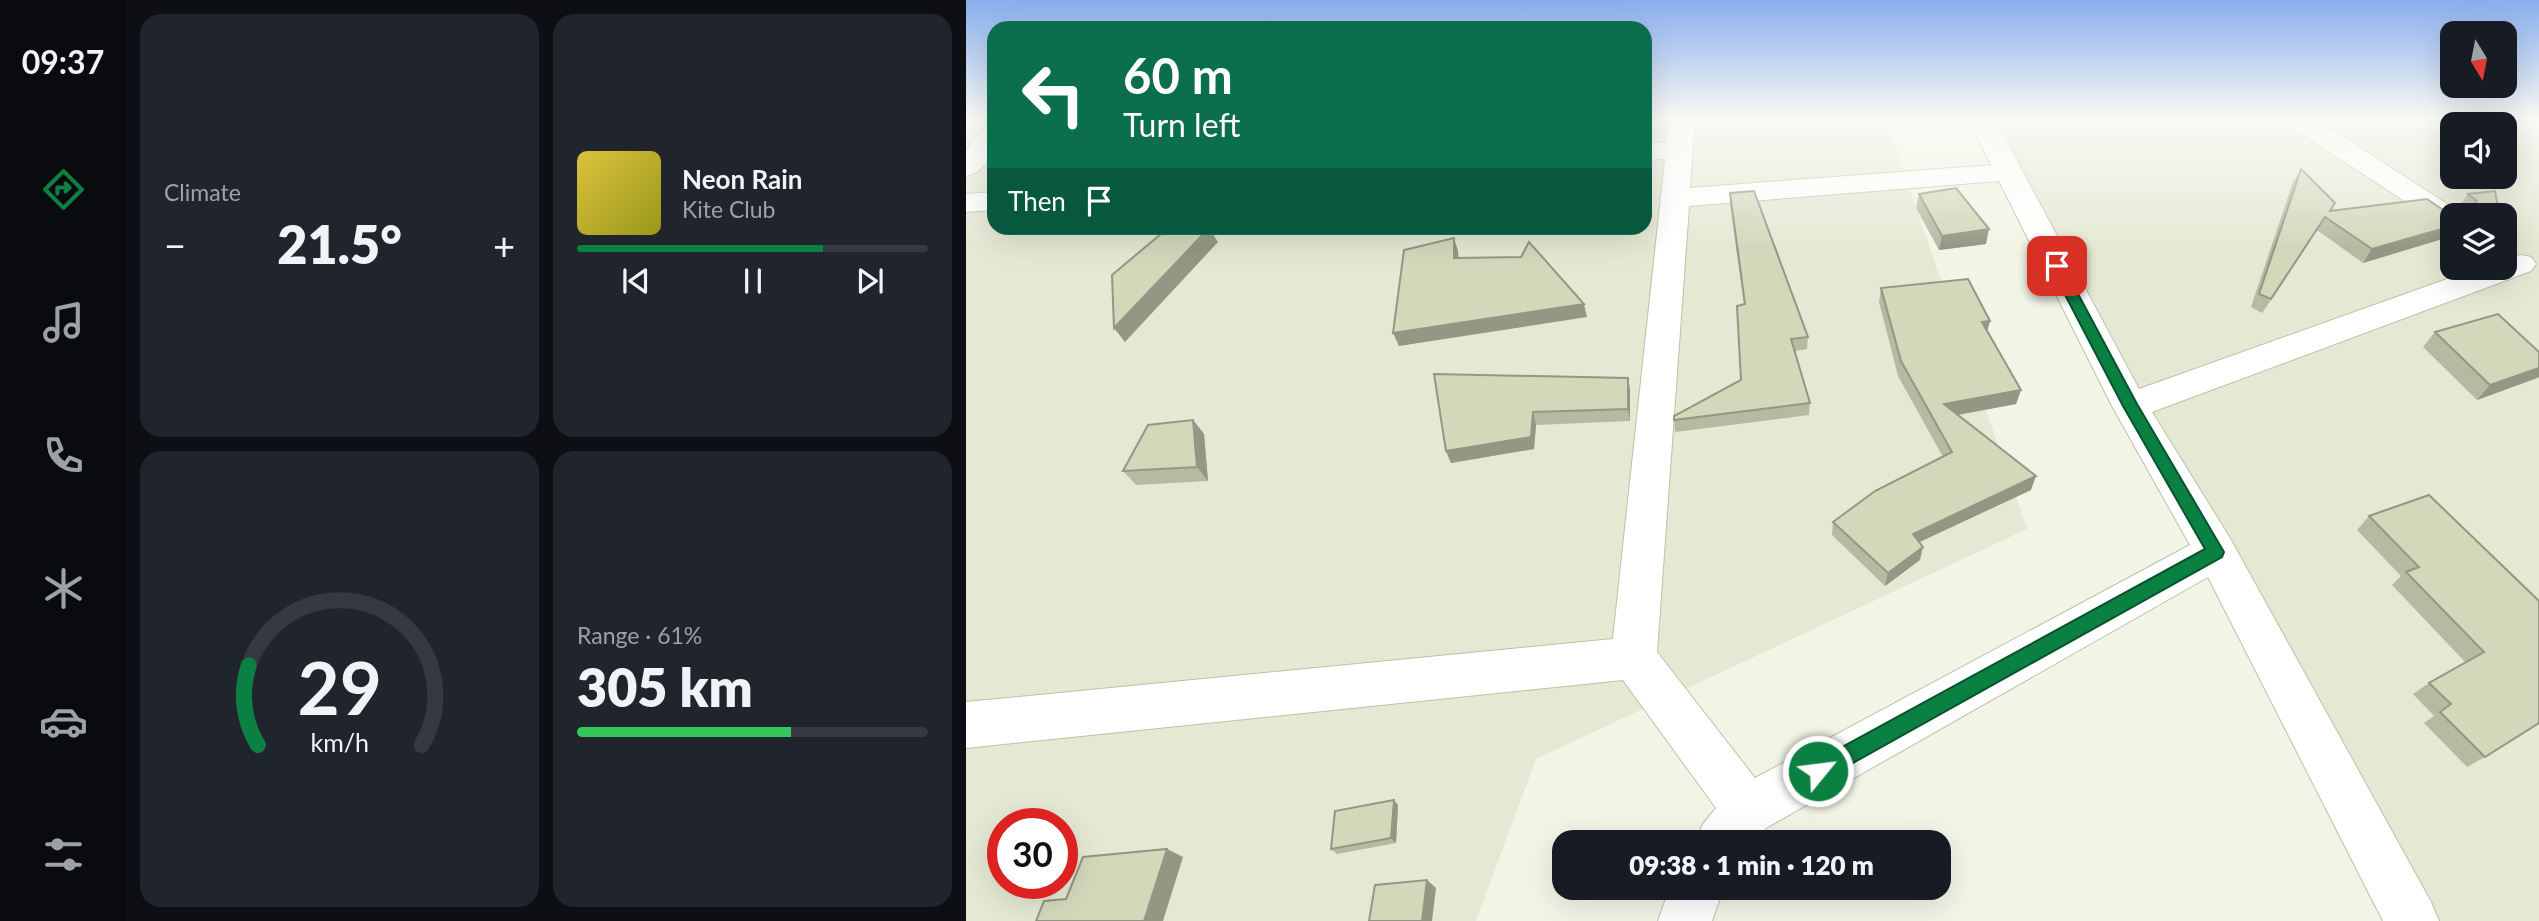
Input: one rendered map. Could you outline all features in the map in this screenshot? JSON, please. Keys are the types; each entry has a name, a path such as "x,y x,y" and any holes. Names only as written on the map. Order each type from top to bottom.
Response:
{"street":[{"path":"1672,161 1676,198 1634,658 1734,826 2216,552"},
{"path":"2002,161 2130,406 2216,552 2412,921"},
{"path":"2362,161 2440,211"},
{"path":"1676,198 2008,172"},
{"path":"966,203 987,202"},
{"path":"2130,406 2521,264"},
{"path":"966,725 1634,658"},
{"path":"1685,921 1692,900"}],"shaded area":[{"path":"966,161 987,161 987,235 1652,235 1652,161 1900,161 2027,529 1536,759 1476,921 966,921"},
{"path":"2004,161 2440,161 2440,189 2517,189 2517,161 2539,161 2539,921 2412,921"}],"building":[{"path":"2301,169 2335,203 2330,211 2427,199 2440,208 2440,229 2372,249 2325,217 2271,299 2259,294"},
{"path":"1956,188 1989,229 1942,236 1919,194"},
{"path":"1754,191 1808,337 1791,339 1810,403 1674,420 1674,416 1741,380 1737,306 1745,304 1730,193"},
{"path":"2495,191 2497,203 2475,203 2477,201 2468,194"},
{"path":"1160,235 1202,235 1114,328 1112,275"},
{"path":"1454,238 1454,258 1521,257 1529,242 1584,304 1393,333 1404,250"},
{"path":"1968,279 1990,321 1982,322 2021,390 1944,404 2036,476 1913,534 1923,547 1888,573 1833,522 1875,491 1952,452 1901,361 1881,288"},
{"path":"2498,314 2539,352 2539,368 2490,385 2435,332"},
{"path":"1434,374 1628,378 1628,409 1533,412 1531,437 1446,451"},
{"path":"1193,420 1197,467 1123,471 1148,425"},
{"path":"2429,495 2539,601 2539,723 2485,757 2440,712 2451,704 2429,683 2484,652 2406,572 2419,567 2369,516"},
{"path":"1394,800 1391,838 1331,849 1335,811"},
{"path":"1167,849 1144,921 1036,921 1044,901 1078,899 1078,869 1083,857"},
{"path":"1427,880 1422,921 1369,921 1375,885"}],"route":[{"path":"1818,771 2216,552 2130,406 2057,266"}]}
